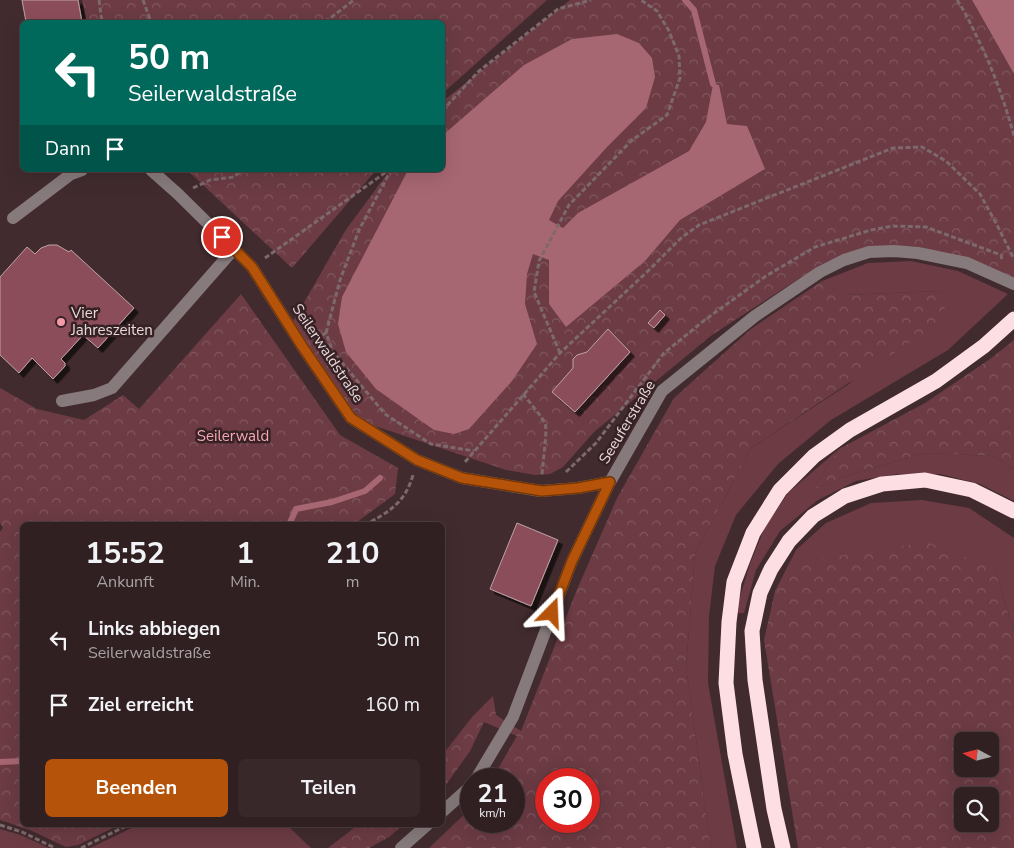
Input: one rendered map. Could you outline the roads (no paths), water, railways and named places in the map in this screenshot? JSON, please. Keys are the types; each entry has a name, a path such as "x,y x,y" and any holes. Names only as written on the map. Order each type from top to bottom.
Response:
{"highway":[{"path":"754,848 735,754 726,683 729,622 734,582 753,532 780,490 814,456 850,430 936,381 984,346 1014,318"},
{"path":"783,845 774,809 755,680 752,631 760,593 771,569 789,541 813,516 845,496 882,484 925,480 972,490 1014,511"}],"street":[{"path":"13,218 77,172"},
{"name":"Seilerwaldstraße","path":"153,172 252,267 302,346 351,418 417,460 462,478 542,491 578,488 610,482"},
{"path":"62,400 94,395 112,388 234,249"},
{"name":"Seeuferstraße","path":"483,768 513,717 572,561 610,482 662,391 755,316 820,272 844,260 869,252 894,251 918,253 967,263 1014,284"},
{"path":"445,809 460,796"},
{"path":"401,848 425,827"}],"waterway":[{"path":"685,0 694,10 713,84"},
{"path":"290,522 296,509 332,502 365,491 380,478"},
{"path":"0,762 20,761"}],"place":[{"name":"Vier Jahreszeiten","path":"61,322"}],"park label":[{"name":"Seilerwald","path":"233,436"}]}
